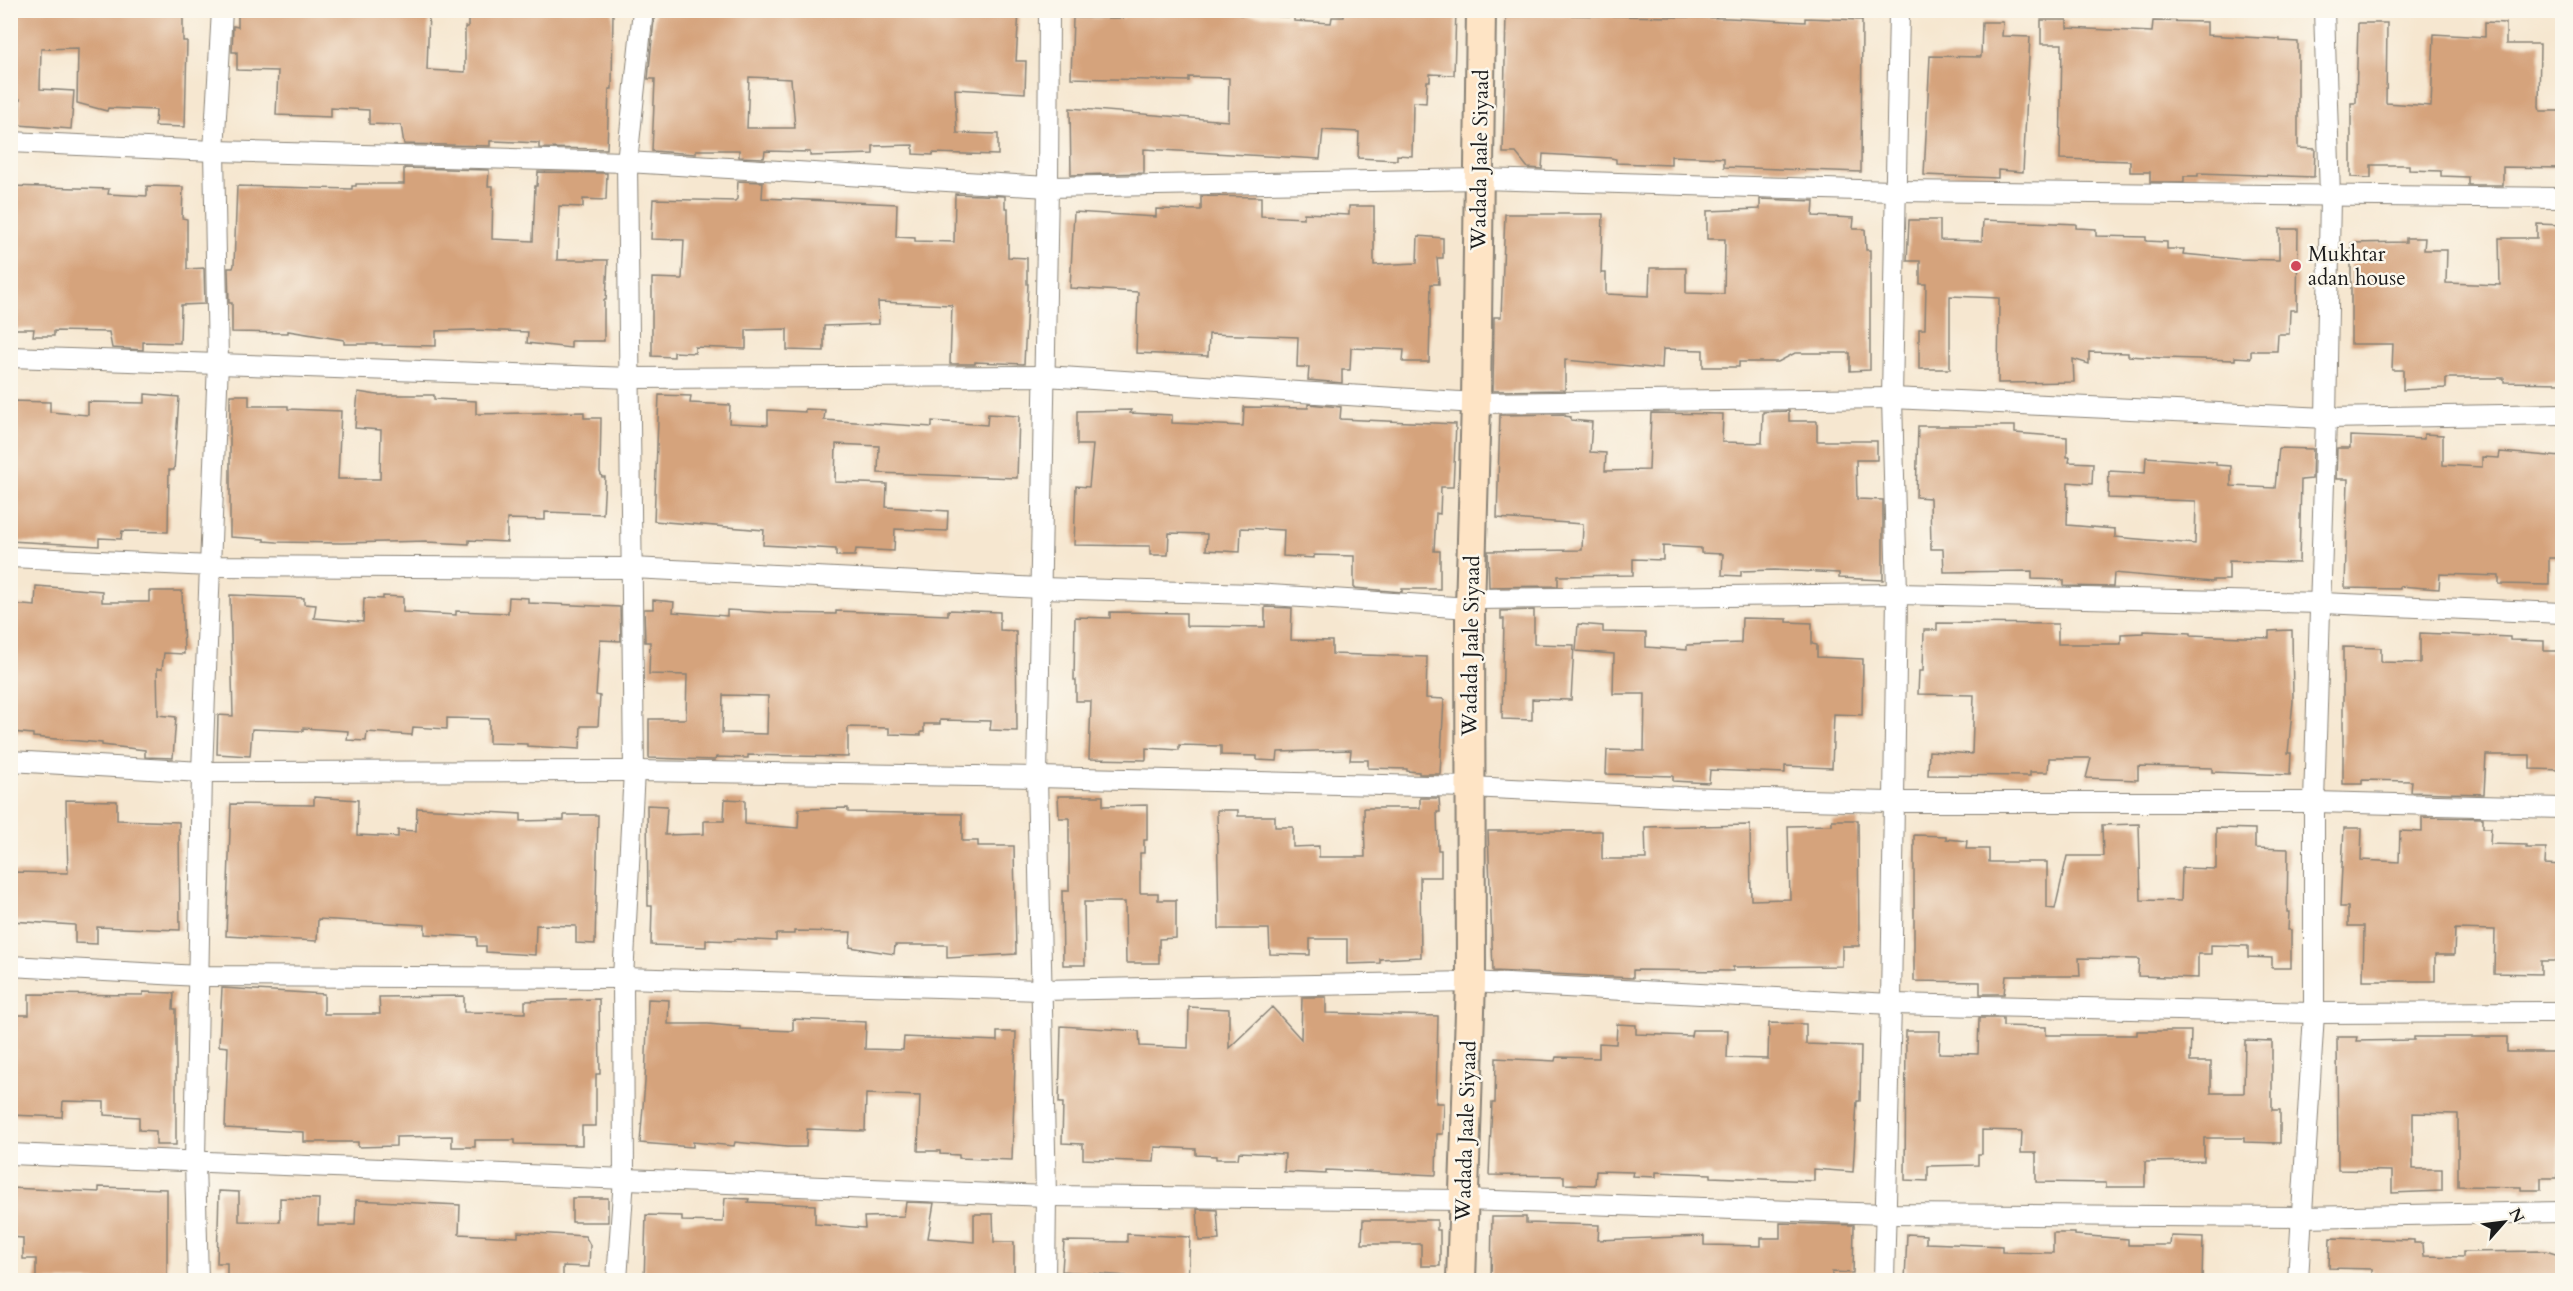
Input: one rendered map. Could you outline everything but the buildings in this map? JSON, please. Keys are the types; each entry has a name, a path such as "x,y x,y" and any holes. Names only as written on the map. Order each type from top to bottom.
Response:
{"main road":[{"name":"Wadada Jaale Siyaad","path":"1461,1281 1471,982 1470,608 1476,403 1481,10"}],"street":[{"path":"198,1281 195,1161 202,772 218,362 214,151 222,10"},
{"path":"617,1281 624,1178 622,978 634,771 627,162 643,10"},
{"path":"1045,1281 1046,1196 1037,777 1049,10"},
{"path":"1884,1281 1897,594 1892,398 1899,10"},
{"path":"2298,1281 2314,1013 2314,802 2326,418 2330,196 2324,10"},
{"path":"10,142 214,151 627,162 1048,187 1480,179 1894,191 2562,198"},
{"path":"10,357 218,362 631,378 1045,376 1476,403 1892,398 2326,418 2562,414"},
{"path":"10,557 211,566 632,567 1041,588 1254,594 1470,608 1479,599 1897,594 2321,603 2562,613"},
{"path":"10,761 202,772 634,771 1037,777 1470,787 1680,797 1892,802 2314,802 2562,808"},
{"path":"10,966 199,976 622,978 1042,990 1471,982 1891,1004 2314,1013 2562,1012"},
{"path":"10,1154 1046,1196 1463,1200 1886,1214 2301,1216 2562,1212"}],"place":[{"name":"Mukhtar adan house","path":"2296,266"}]}
